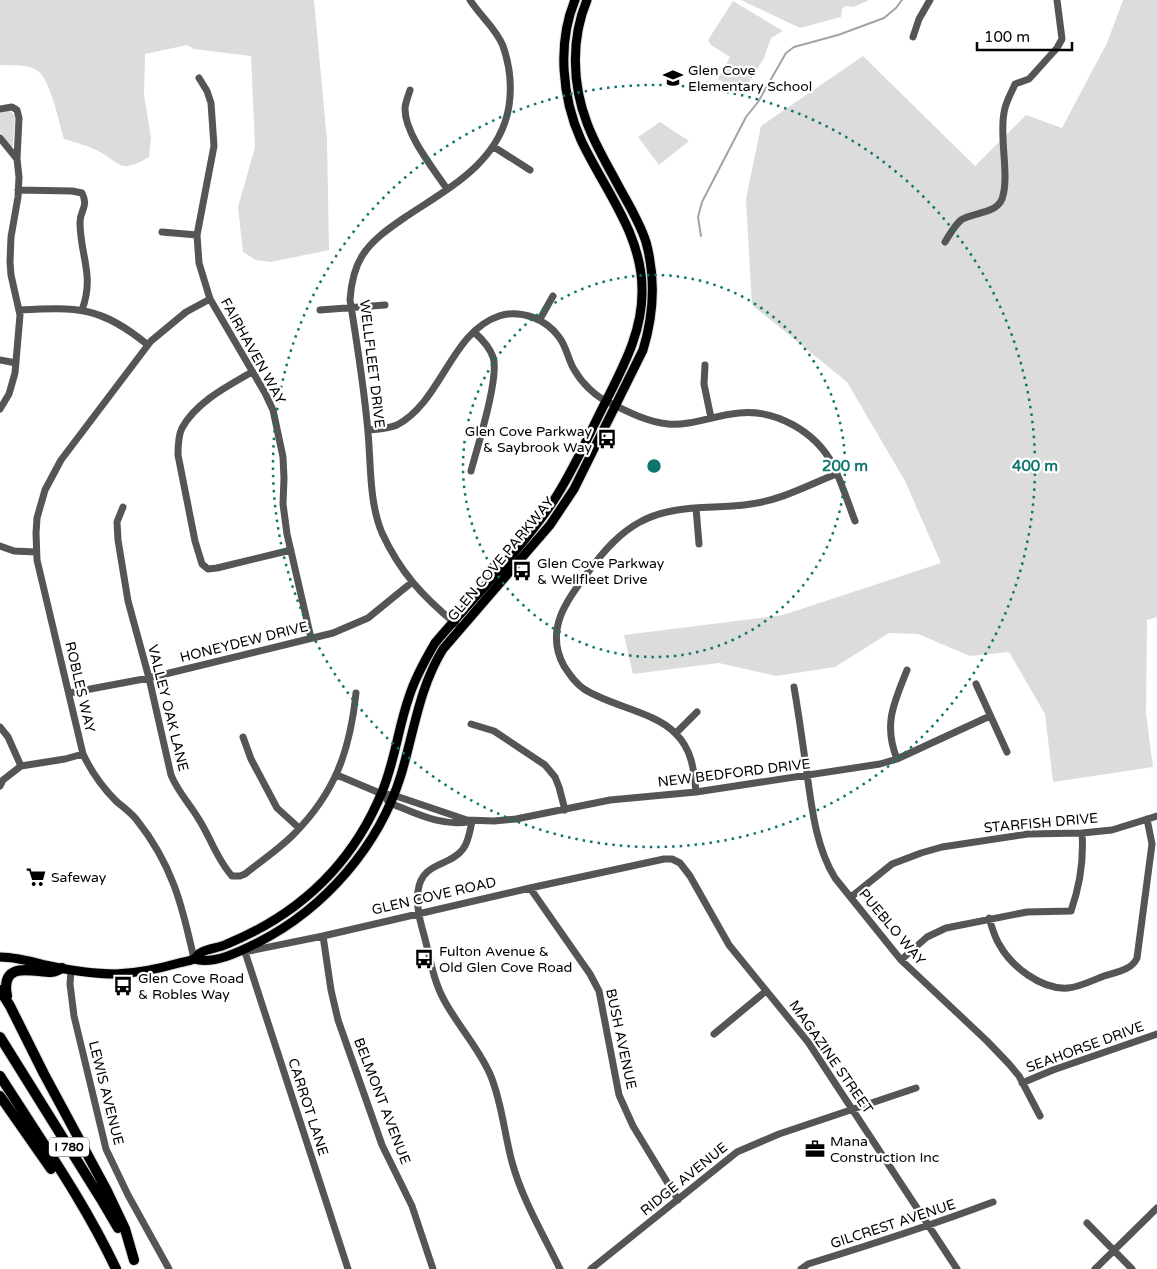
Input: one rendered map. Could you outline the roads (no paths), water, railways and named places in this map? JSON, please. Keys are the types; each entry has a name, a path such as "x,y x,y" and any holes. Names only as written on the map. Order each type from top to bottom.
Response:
{"highway":[{"path":"10,1006 4,989 4,982 12,971 22,969 54,973 66,969"},
{"path":"0,990 106,1189 125,1229 136,1264"},
{"name":"I 780","path":"0,1037 101,1199 136,1264"},
{"name":"I 780","path":"0,1076 101,1238 116,1269"},
{"path":"0,1096 75,1205 101,1238"}],"main road":[{"name":"GLEN COVE PARKWAY","path":"226,945 280,918 304,901 344,860 382,794 393,763 408,698 418,672 435,643 532,531 552,503 606,401 634,340 640,316 642,288 640,262 633,240 581,139 567,97 564,68 565,45 575,0"},
{"name":"GLEN COVE PARKWAY","path":"222,957 269,936 292,921 328,892 352,866 372,836 392,799 401,775 420,700 428,677 443,649 514,569 563,506 574,489 643,350 650,322 653,288 651,265 645,240 638,222 592,136 578,96 576,50 580,21 587,0"},
{"name":"GLEN COVE ROAD","path":"194,959 200,952 226,945"},
{"name":"GLEN COVE ROAD","path":"0,957 98,973 142,972 194,959 204,962 222,957"}],"street":[{"name":"WELLFLEET DRIVE","path":"462,628 432,604 411,582 382,532 372,489 368,430 350,294 356,267 367,249 384,232 470,173 494,147 500,136 508,113 511,92 510,76 502,45 492,28 470,0"},
{"path":"913,37 919,19 930,0"},
{"path":"945,242 960,221 984,212 999,204 1002,199 1005,168 1004,114 1015,84 1029,79 1057,48 1062,39 1057,0"},
{"name":"FAIRHAVEN WAY","path":"199,78 207,91 211,103 214,146 197,235 200,263 210,299 273,410 284,478 283,504 291,550 311,638"},
{"path":"410,90 405,104 405,111 412,135 447,189"},
{"path":"0,109 12,106 17,110 19,118 17,159 19,177 11,237 10,262 19,310 16,363 9,394 0,409"},
{"path":"0,138 17,159"},
{"path":"494,147 530,170"},
{"path":"18,190 72,191 82,193 86,204 80,218 80,236 88,271 88,286 82,310"},
{"path":"162,232 197,235"},
{"path":"540,320 553,296"},
{"name":"ROBLES WAY","path":"194,959 182,904 162,858 135,818 114,799 91,771 83,754 36,552 37,518 45,490 62,460 99,408 148,345 166,327 186,312 210,299"},
{"path":"320,310 385,305"},
{"path":"19,310 57,308 82,310 99,314 117,322 148,345"},
{"path":"368,430 396,425 422,405 455,356 481,324 500,316 524,314 545,322 559,336 569,355 573,369 581,381 606,401 642,417 669,424 750,412 782,419 814,440 832,465 855,521"},
{"path":"471,471 483,426 494,369 493,358 486,344 474,332"},
{"path":"0,360 16,363"},
{"path":"705,364 704,384 711,418"},
{"path":"252,372 222,390 198,408 181,429 178,455 193,532 202,564 208,569 291,550"},
{"path":"696,792 689,753 676,733 656,720 598,698 575,681 562,662 556,644 558,624 565,604 574,589 600,556 618,538 640,521 677,510 740,506 761,502 779,497 836,474"},
{"name":"VALLEY OAK LANE","path":"123,507 117,522 128,601 149,678 171,775 176,788 198,819 232,876 245,874 292,836 318,807 337,775 350,737 356,693"},
{"path":"696,508 699,544"},
{"path":"0,546 14,551 36,552"},
{"name":"HONEYDEW DRIVE","path":"69,693 149,678 333,633 360,622 411,582"},
{"path":"898,759 891,739 890,725 896,697 907,670"},
{"path":"976,684 1007,752"},
{"name":"PUEBLO WAY","path":"794,687 823,854 835,878 901,960 1009,1064 1040,1116"},
{"path":"676,733 696,712"},
{"name":"NEW BEDFORD DRIVE","path":"337,775 382,794 433,820 461,824 472,821 516,820 610,800 696,792 880,764 898,759 990,716"},
{"path":"471,724 494,731 545,765 555,777 564,810"},
{"path":"0,727 8,737 21,766"},
{"path":"244,737 251,759 278,808 299,828"},
{"path":"0,786 3,780 21,766 83,754"},
{"name":"STARFISH DRIVE","path":"851,897 892,864 942,847 1028,834 1082,833 1112,830 1157,816"},
{"path":"989,918 998,942 1010,958 1023,971 1036,980 1049,985 1060,988 1075,987 1131,966 1137,958 1151,862 1152,844 1146,819"},
{"path":"472,821 464,848 459,854 427,872 423,877 418,888 418,914 440,991 451,1012 477,1049 490,1075 498,1099 516,1175 560,1269"},
{"path":"901,960 936,932 946,928 1027,912 1071,910 1076,896 1084,853 1082,833"},
{"name":"GLEN COVE ROAD","path":"222,957 664,860 672,859 680,862"},
{"name":"MAGAZINE STREET","path":"680,862 729,945 808,1042 957,1269"},
{"name":"BUSH AVENUE","path":"530,888 590,974 599,990 620,1095 633,1126 678,1200"},
{"name":"BELMONT AVENUE","path":"323,936 331,990 340,1027 382,1145 412,1206 433,1269"},
{"name":"CARROT LANE","path":"245,952 348,1269"},
{"name":"LEWIS AVENUE","path":"66,969 74,1016 106,1149 128,1195 169,1269"},
{"path":"714,1034 766,991"},
{"name":"SEAHORSE DRIVE","path":"1022,1083 1053,1070 1157,1034"},
{"name":"RIDGE AVENUE","path":"591,1269 730,1157 746,1147 916,1088"},
{"name":"GILCREST AVENUE","path":"801,1269 808,1264 865,1245 929,1227 993,1202"},
{"path":"1095,1269 1157,1208"},
{"path":"1087,1223 1132,1269"}],"waterway":[{"path":"701,236 698,217 702,202 746,117 758,102 786,53 794,47 838,35 884,18 902,0"}],"place":[{"name":"Glen Cove Elementary School","path":"673,78"},
{"name":"Glen Cove Parkway & Saybrook Way","path":"607,439"},
{"name":"Glen Cove Parkway & Wellfleet Drive","path":"522,571"},
{"name":"Safeway","path":"36,877"},
{"name":"Fulton Avenue & Old Glen Cove Road","path":"424,959"},
{"name":"Glen Cove Road & Robles Way","path":"123,986"},
{"name":"Mana Construction Inc","path":"815,1149"}]}
